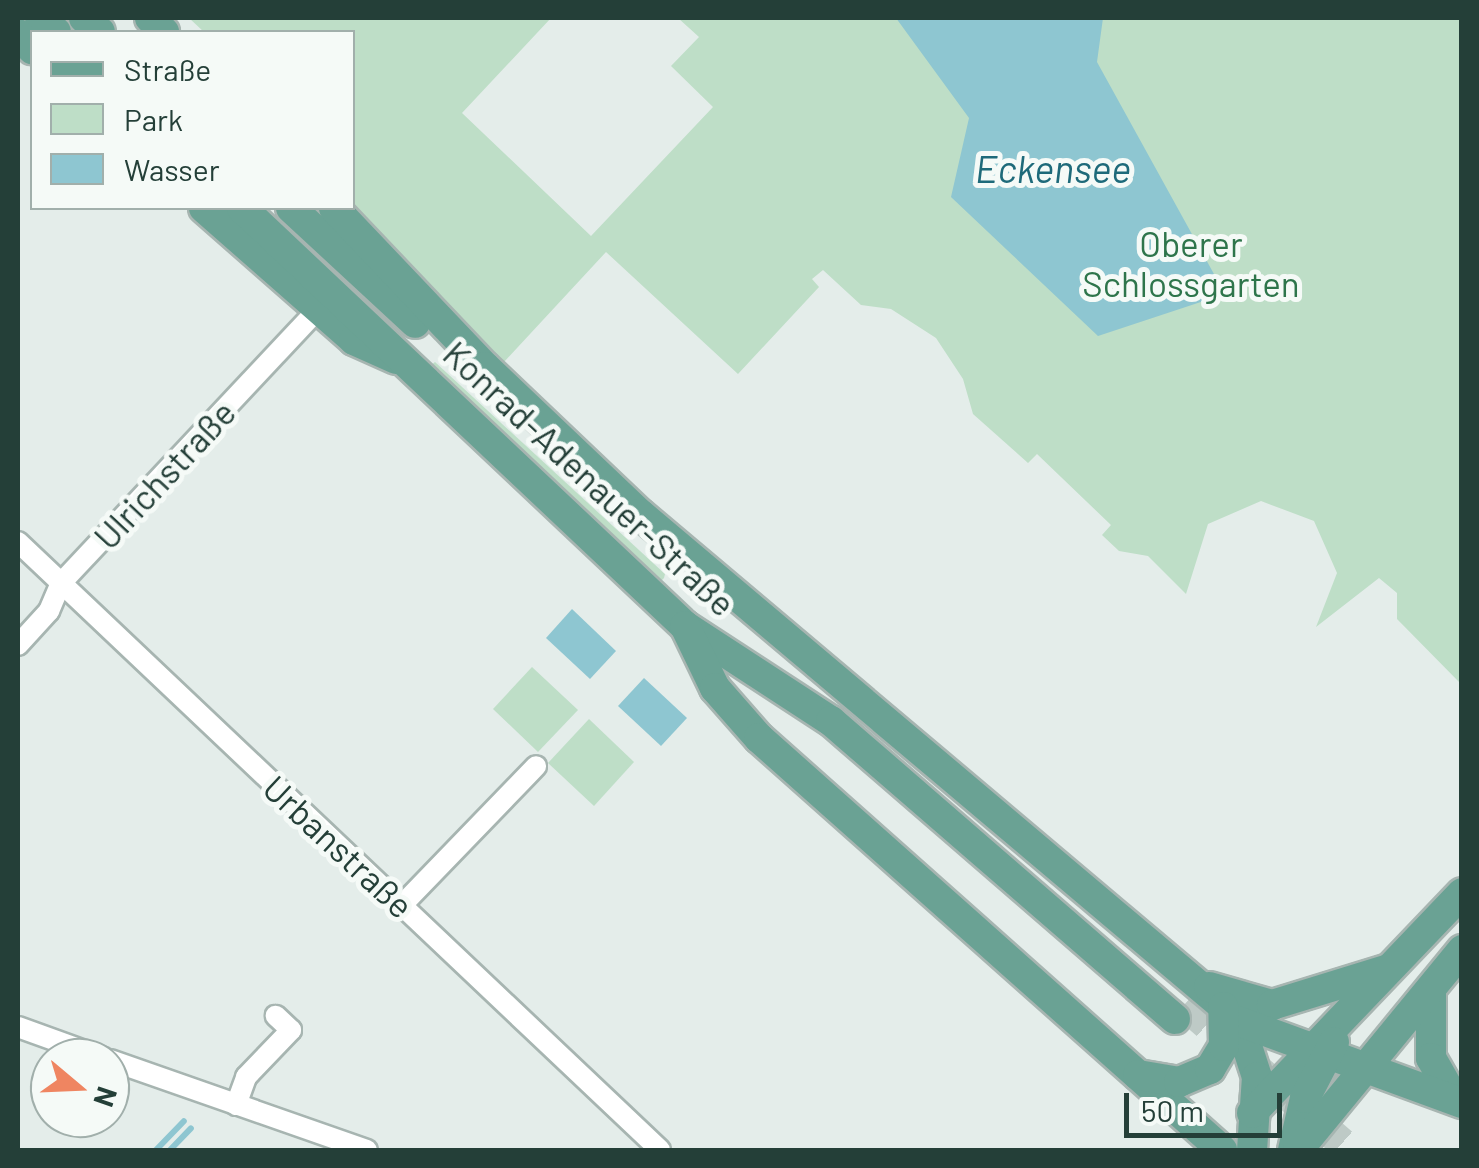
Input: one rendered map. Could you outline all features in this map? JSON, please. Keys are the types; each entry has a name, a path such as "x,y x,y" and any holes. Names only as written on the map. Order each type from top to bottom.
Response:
{"main road":[{"path":"206,210 354,340 417,368"},
{"name":"Konrad-Adenauer-Straße","path":"244,210 417,368 685,626 831,721 1186,1002"},
{"name":"Konrad-Adenauer-Straße","path":"292,210 458,365 1186,1002"},
{"path":"336,210 490,372 640,514 1186,1002 1229,1013 1317,1053 1459,1101"},
{"path":"458,365 490,372"},
{"path":"685,626 715,688 759,738 1138,1075 1231,1144 1296,1145 1326,1116 1431,992 1458,954"},
{"path":"1231,1144 1259,1104 1317,1053 1462,892"},
{"path":"1186,1002 1272,1005 1397,966"},
{"path":"1431,992 1432,1058 1459,1101"},
{"path":"1138,1075 1180,1082 1210,1069 1227,1033 1229,1013"},
{"path":"1229,1013 1252,1059 1259,1104"},
{"path":"1296,1145 1317,1053"}],"street":[{"name":"Ulrichstraße","path":"18,645 50,611 60,583 320,308"},
{"name":"Urbanstraße","path":"18,542 660,1150"},
{"path":"402,904 536,766"},
{"path":"236,1105 246,1077 291,1030 276,1016"},
{"path":"18,1027 49,1038"},
{"path":"130,1067 367,1150"}],"green space":[{"name":"Oberer Schlossgarten","path":"189,18 551,18 462,113 591,236 713,107 671,66 699,37 678,18 1461,18 1461,684 1397,619 1397,593 1379,578 1316,627 1337,573 1314,521 1261,501 1208,524 1186,594 1148,556 1119,551 1102,535 1111,525 1037,454 1028,463 973,414 963,379 936,338 891,309 861,305 823,270 812,279 819,287 738,374 606,252 504,362 355,206 355,30 202,30"},
{"path":"435,362 665,574 664,578 660,582 430,366"},
{"path":"532,667 578,710 538,752 493,709"},
{"path":"589,719 634,762 594,806 548,763"}],"water":[{"name":"Eckensee","path":"896,18 1103,18 1097,62 1225,294 1098,336 951,197 969,118"},
{"path":"572,609 616,651 590,679 546,638"},
{"path":"644,678 687,718 661,746 618,706"}],"waterway":[{"path":"156,1150 184,1121"},
{"path":"170,1150 191,1128"}],"tunnel":[{"path":"1184,1005 1350,1150"}]}
